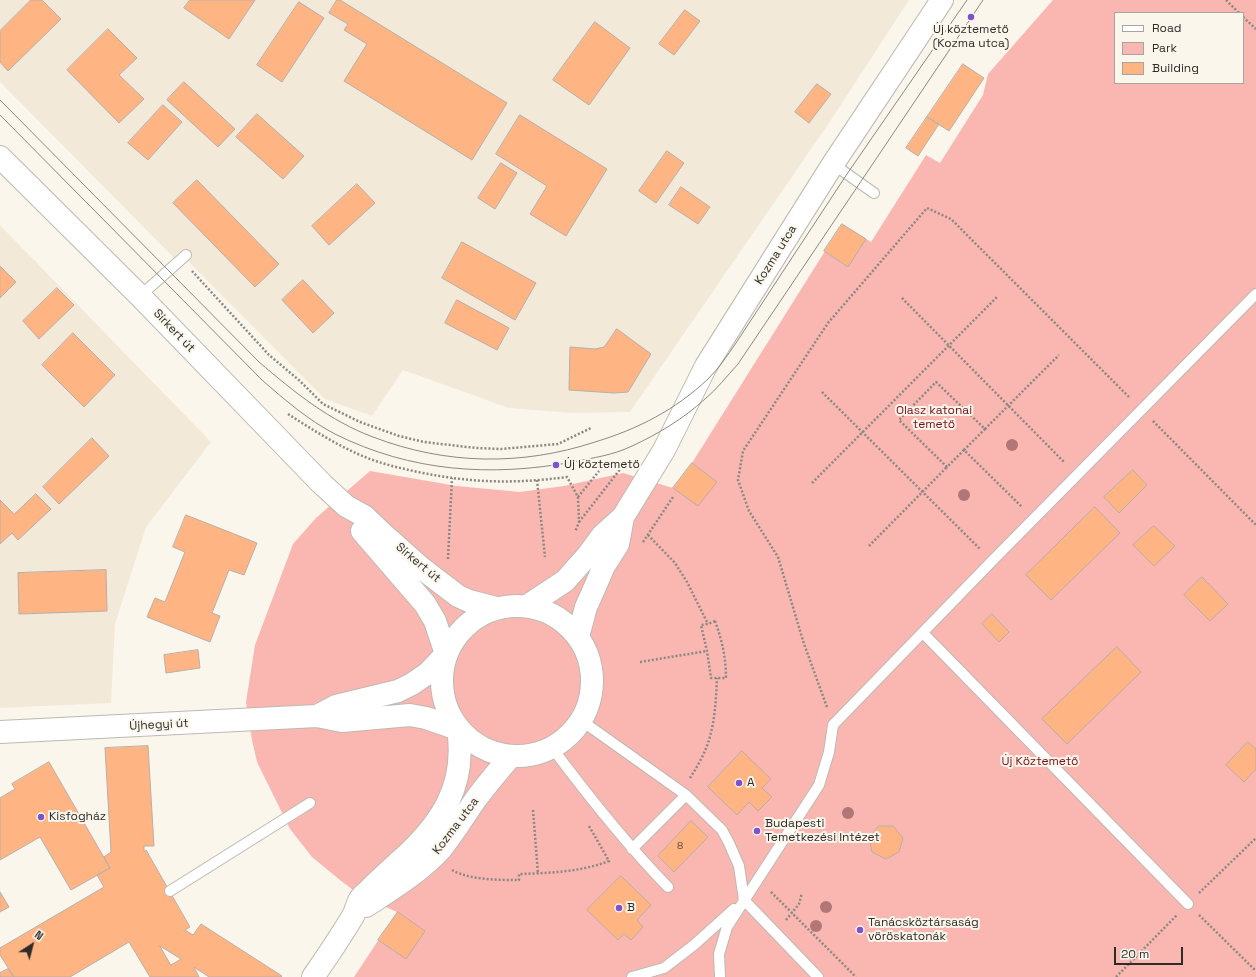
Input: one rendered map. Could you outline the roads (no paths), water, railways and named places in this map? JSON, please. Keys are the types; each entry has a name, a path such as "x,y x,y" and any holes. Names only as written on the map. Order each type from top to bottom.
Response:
{"street":[{"name":"Kozma utca","path":"527,606 565,581 588,555 602,536 623,517 664,450 706,366 833,164 942,0"},
{"name":"Sírkert út","path":"0,157 140,296 270,431 346,506 364,516 420,566 458,596 469,601 496,608"},
{"name":"Sírkert út","path":"346,506 355,522 425,604 435,621 446,654"},
{"name":"Kozma utca","path":"578,637 586,607 604,566 618,544 623,517"},
{"name":"Kozma utca","path":"527,606 546,611 563,620 578,637 587,654 591,670 592,686 590,702 582,721 569,737 553,748 538,754 511,756 490,752 473,742 458,729 448,715 442,700 442,671 446,654 455,637 468,623 496,608 527,606"},
{"name":"Újhegyi út","path":"317,716 336,706 398,691 412,684 428,673 446,654"},
{"name":"Újhegyi út","path":"0,732 317,716 342,721 410,715 426,718 458,729"},
{"name":"Kozma utca","path":"313,977 354,914 360,899 382,876 418,845 446,807 458,775 460,753 458,729"},
{"name":"Kozma utca","path":"354,914 410,877 428,862 457,828 476,799 511,756"}],"lane":[{"path":"833,164 874,193"},
{"path":"140,296 183,257"},
{"path":"720,977 719,954 727,927 818,785 829,752 833,725 1077,474 1256,294"},
{"path":"923,633 1188,904"},
{"path":"582,721 686,795 722,830 730,843 739,866 744,900 818,977"},
{"path":"553,748 582,788 632,849 668,887"},
{"path":"632,849 686,795"},
{"path":"170,891 310,803"},
{"path":"632,977 664,968 694,945 744,900"}],"tram line":[{"path":"0,100 259,362 313,405 342,423 357,430 401,446 428,453 456,457 484,459 512,458 567,450 611,437 641,425 669,409 708,379 736,343 847,174 967,0"},
{"path":"0,115 262,380 315,422 335,434 364,447 393,457 422,464 482,470 542,467 603,456 632,446 661,431 679,419 697,406 718,387 738,364 983,0"}],"place":[{"name":"Új köztemető (Kozma utca)","path":"971,17"},
{"name":"Új köztemető","path":"556,465"},
{"name":"A","path":"739,783"},
{"name":"Kisfogház","path":"41,817"},
{"name":"Budapesti Temetkezési Intézet","path":"757,831"},
{"name":"B","path":"619,908"},
{"name":"Tanácsköztársaság vöröskatonák","path":"860,930"}],"park label":[{"name":"Olasz katonai temető","path":"934,418"},
{"name":"Új Köztemető","path":"1040,762"}]}
